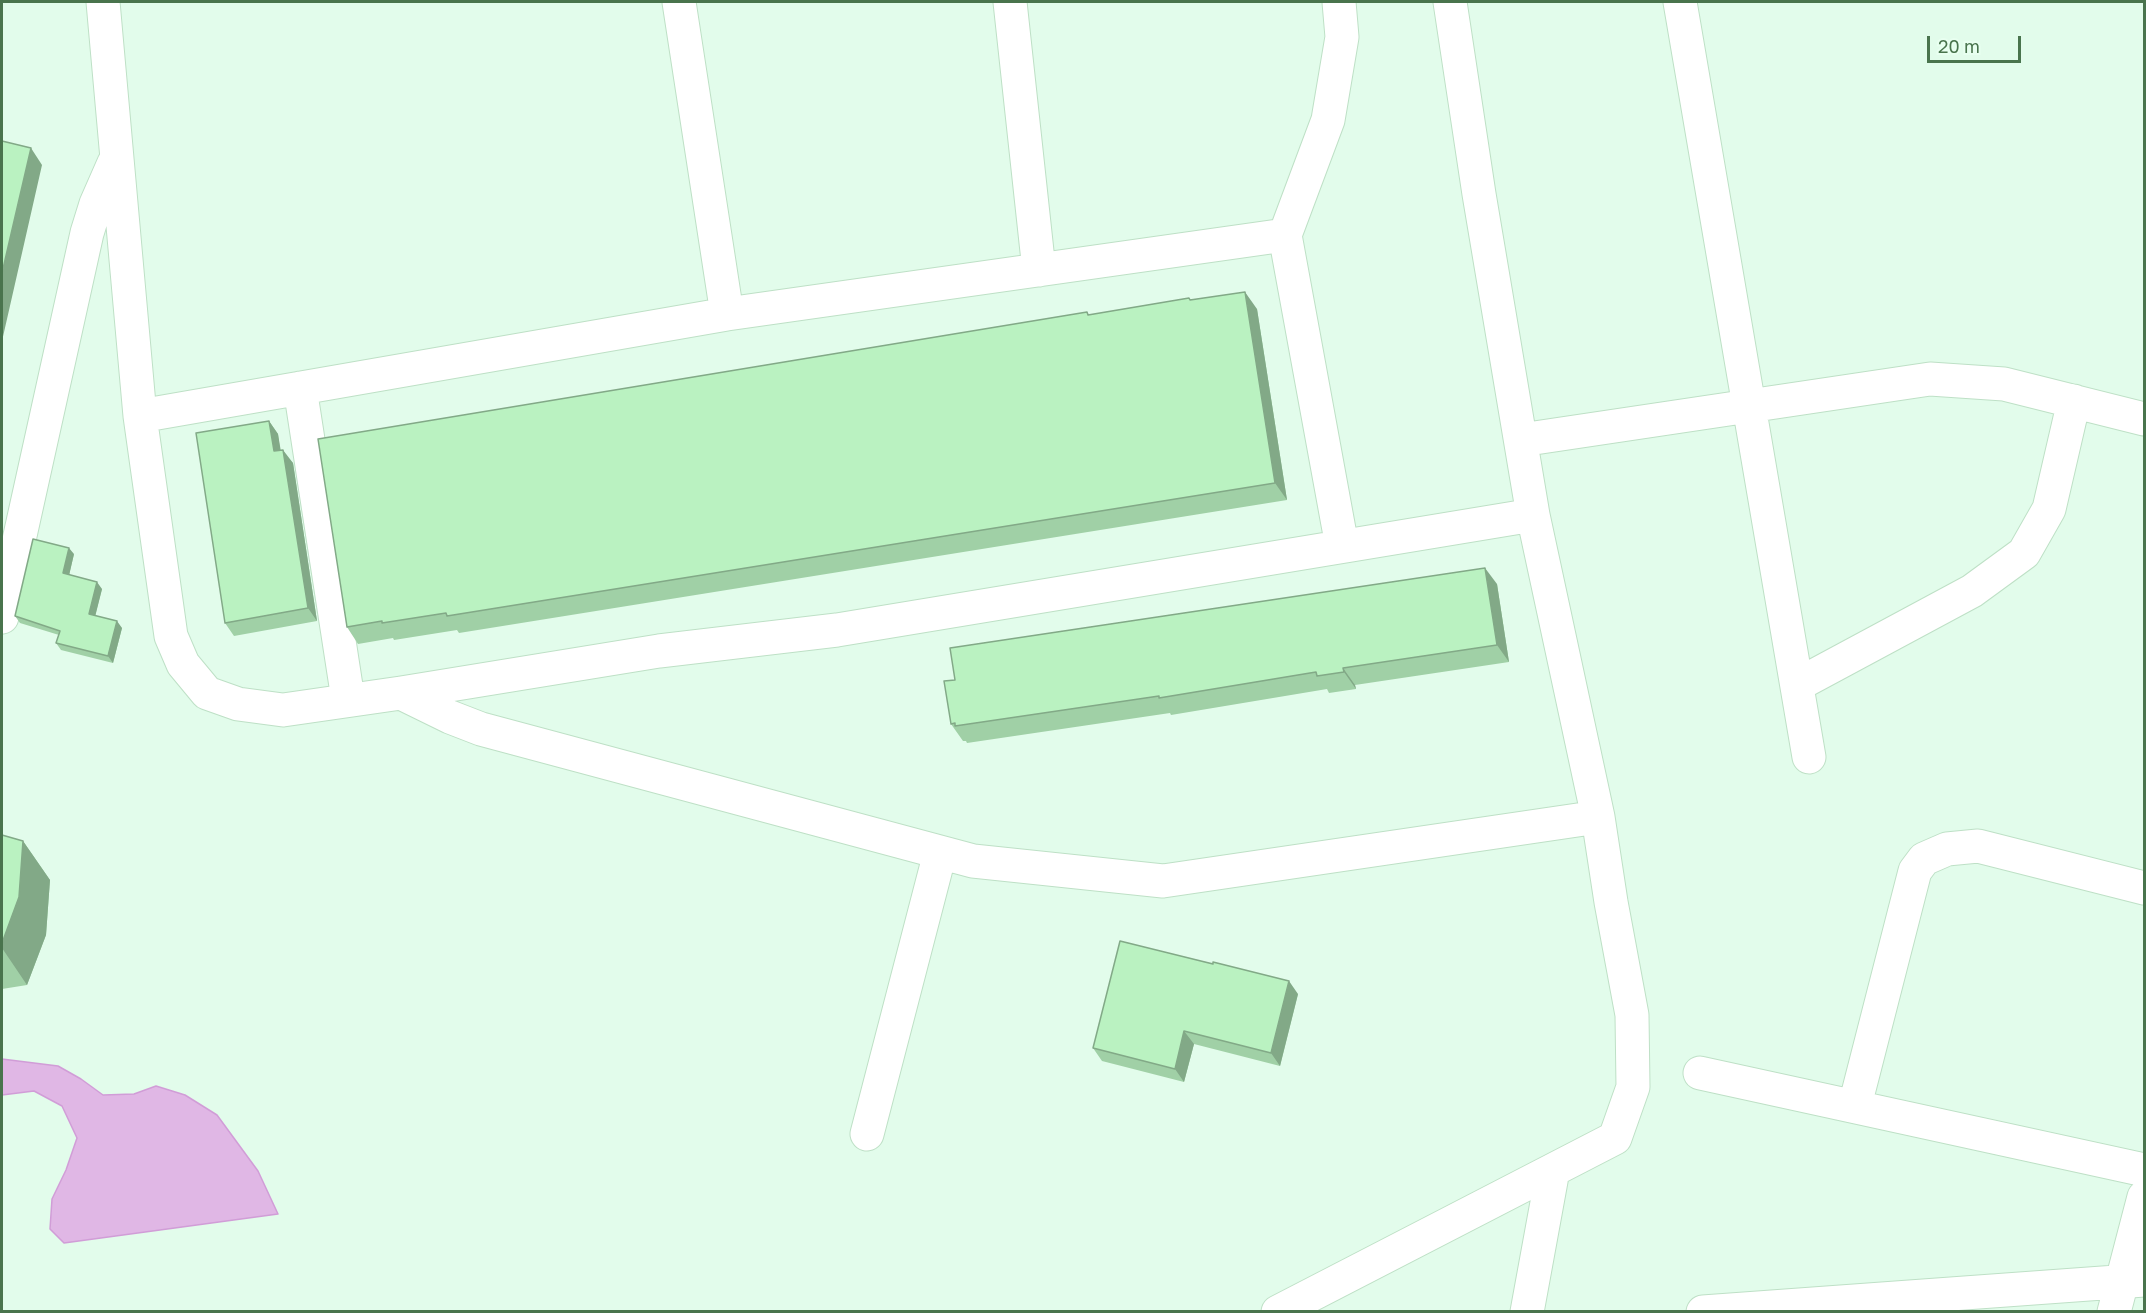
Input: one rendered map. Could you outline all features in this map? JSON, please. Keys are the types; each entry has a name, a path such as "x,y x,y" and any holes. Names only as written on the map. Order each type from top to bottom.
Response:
{"street":[{"path":"103,2 140,416 171,636 183,664 207,693 238,704 283,710 659,651 837,630 1533,515"},
{"path":"679,2 727,314"},
{"path":"1010,2 1039,270"},
{"path":"1342,546 1285,235 1328,120 1342,37 1339,2 1344,2"},
{"path":"1278,1311 1615,1138 1633,1087 1632,1015 1598,817 1533,515 1479,194 1450,2"},
{"path":"1680,2 1809,757"},
{"path":"2,617 87,233 96,204 116,159"},
{"path":"140,416 727,314 1285,235"},
{"path":"1521,440 1930,379 2004,384 2145,419"},
{"path":"300,388 348,699"},
{"path":"1797,685 1972,591 2024,553 2049,509 2074,401"},
{"path":"401,693 481,729 940,853 973,861 1163,881 1598,817"},
{"path":"1855,1105 1915,871 1924,859 1947,849 1978,846 2145,888"},
{"path":"867,1134 940,853"},
{"path":"1700,1072 2145,1170"},
{"path":"1527,1311 1553,1170"},
{"path":"1708,1311 2127,1291 2145,1197"}],"shaded area":[{"path":"2,1059 58,1066 103,1095 134,1094 156,1086 185,1095 217,1115 258,1171 278,1214 64,1243 50,1229 52,1199 66,1170 77,1138 62,1106 34,1091 2,1095"}],"building":[{"path":"2,141 31,148 2,273"},
{"path":"1245,292 1275,483 447,616 446,613 347,627 318,439 1087,312 1088,315 1189,298 1190,300"},
{"path":"269,421 274,451 283,450 308,608 225,623 196,433"},
{"path":"33,539 69,548 63,573 97,582 89,614 117,621 108,656 56,643 60,631 15,616"},
{"path":"1485,568 1497,645 1343,668 1344,672 1317,676 1316,672 1159,698 1159,696 955,726 955,723 951,724 944,681 955,680 950,648"},
{"path":"2,835 23,841 19,897 2,943"},
{"path":"1120,941 1289,981 1271,1053 1184,1031 1175,1069 1093,1048"}]}
